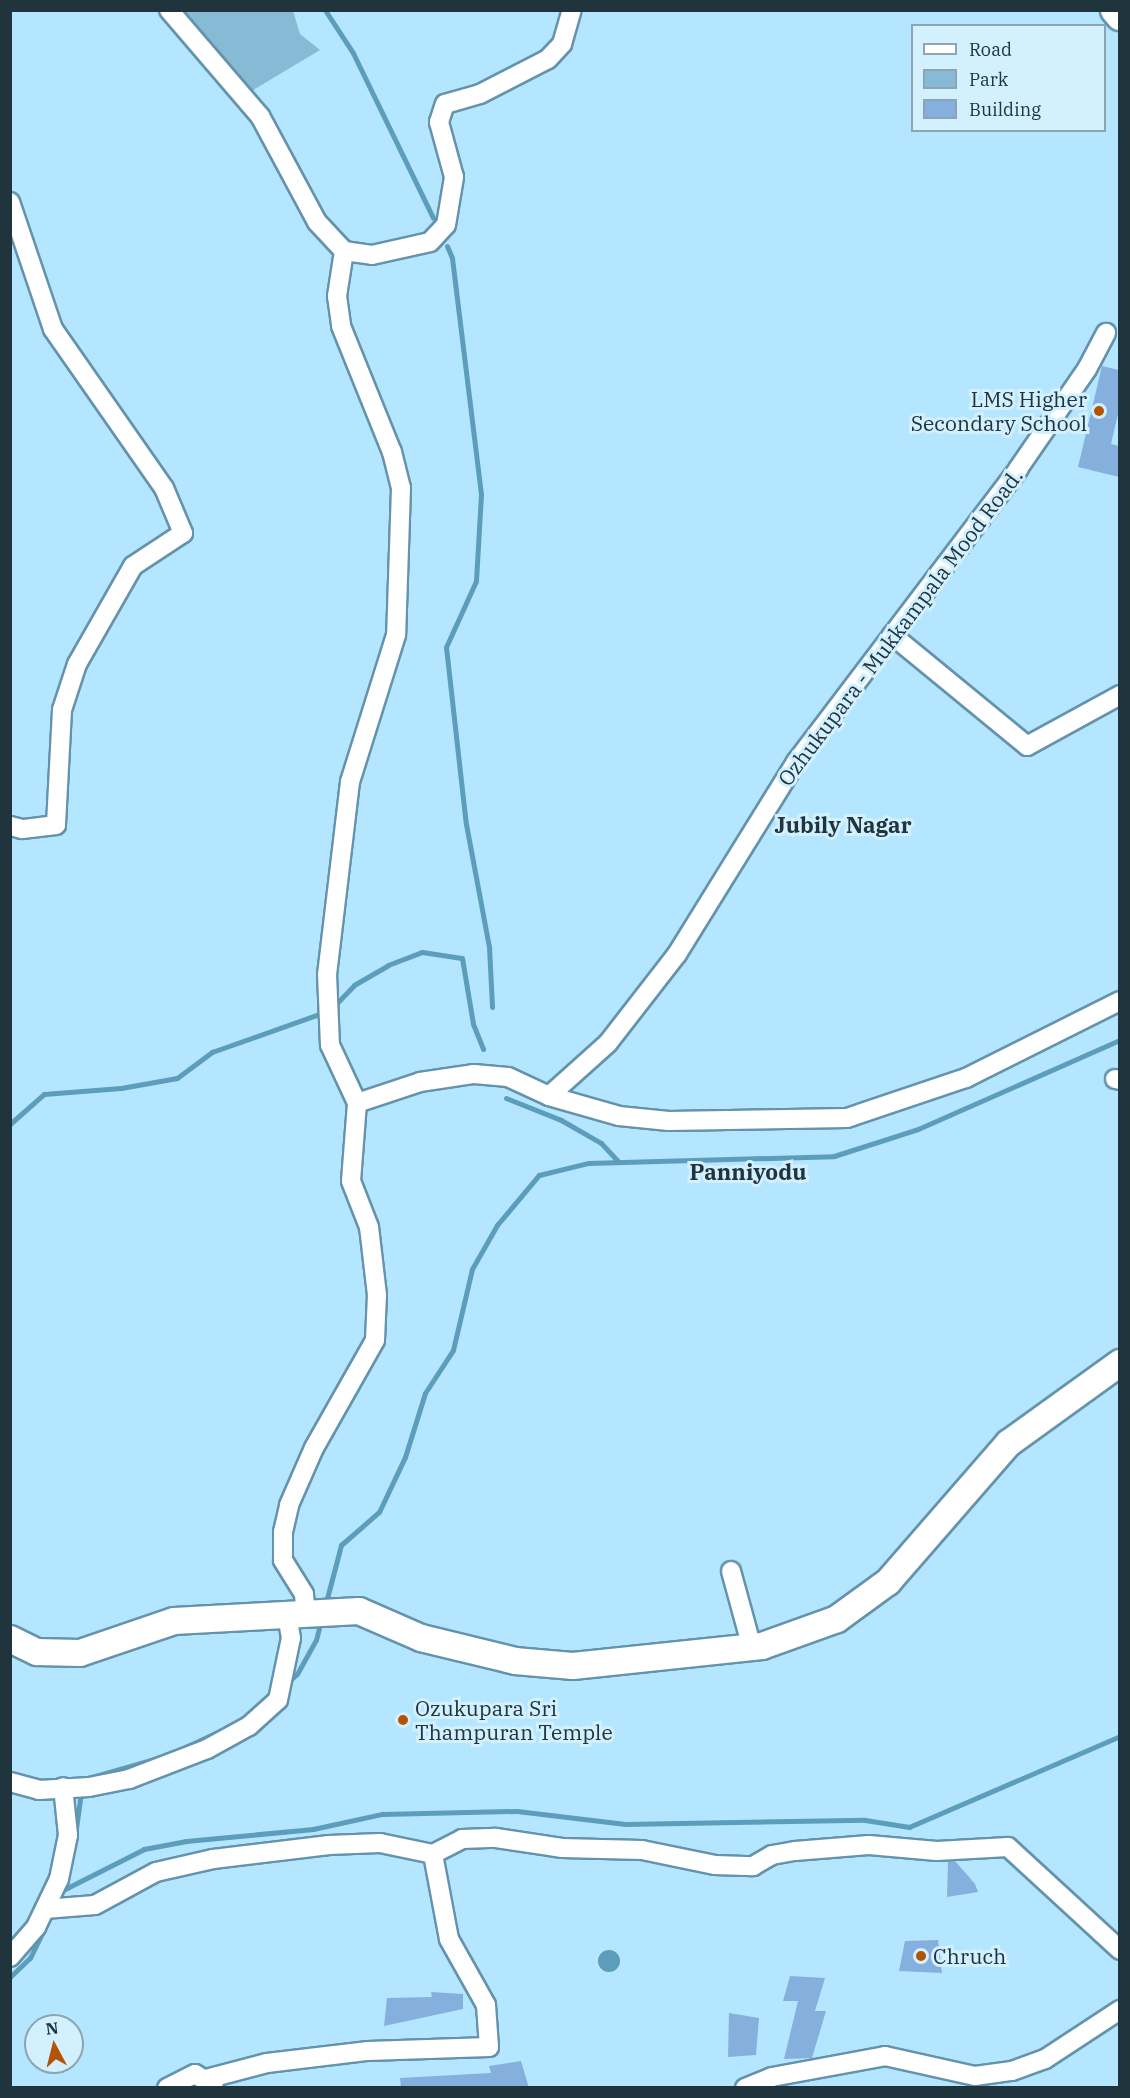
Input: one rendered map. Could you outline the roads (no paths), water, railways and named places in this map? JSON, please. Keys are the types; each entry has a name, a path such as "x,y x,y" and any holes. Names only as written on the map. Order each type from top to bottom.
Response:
{"main road":[{"path":"1115,10 1119,16"},
{"path":"10,1639 37,1652 80,1653 174,1621 359,1611 421,1638 515,1661 573,1666 752,1648 837,1619 888,1582 1009,1443 1119,1363"}],"street":[{"path":"169,10 260,116 317,222 344,251 372,255 430,242 446,225 454,177 439,122 445,104 490,90 548,59 562,44 572,10"},
{"path":"10,202 53,329 164,488 183,532 133,566 77,664 62,710 56,825 22,829 10,826"},
{"path":"10,1782 39,1790 89,1787 129,1779 207,1749 249,1726 278,1700 291,1638 303,1614 304,1594 283,1560 283,1532 289,1505 314,1448 375,1340 377,1295 369,1227 351,1181 357,1103 330,1045 327,974 350,782 396,635 401,542 401,488 392,452 341,326 337,296 344,251"},
{"name":"Ozhukupara - Mukkampala Mood Road.","path":"549,1096 608,1043 677,954 796,762 1018,469 1087,369 1106,333"},
{"path":"892,635 970,697 1016,740 1027,746 1119,694"},
{"path":"357,1103 420,1082 474,1074 508,1077 549,1096 619,1116 669,1121 847,1118 966,1078 1119,1001"},
{"path":"731,1571 752,1648"},
{"path":"10,1956 36,1927 59,1879 68,1835 63,1787"},
{"path":"45,1909 95,1905 156,1872 213,1859 380,1843 433,1854 462,1839 478,1837 562,1848 642,1850 715,1865 753,1866 772,1855 869,1845 937,1851 1008,1847 1119,1950"},
{"path":"167,2088 195,2074 210,2083 267,2064 368,2051 489,2047 486,2005 449,1939 433,1854"},
{"path":"745,2088 772,2077 885,2056 975,2076 1012,2072 1045,2059 1119,2010"}],"waterway":[{"path":"325,10 353,53 433,218"},
{"path":"447,246 452,258 481,494 476,581 446,647 466,824 489,947 492,1007"},
{"path":"333,1007 354,985 388,965 422,952 462,958 473,1024 483,1049"},
{"path":"10,1124 44,1094 121,1088 177,1078 212,1052 325,1012"},
{"path":"325,1606 341,1545 379,1512 405,1457 425,1393 453,1350 472,1269 497,1225 539,1175 588,1163 834,1156 918,1129 1120,1040"},
{"path":"506,1098 561,1120 601,1143 619,1162"},
{"path":"288,1682 297,1674 316,1640 321,1620"},
{"path":"85,1779 168,1755 239,1722"},
{"path":"63,1890 144,1849 186,1841 313,1829 382,1814 517,1811 625,1824 865,1820 909,1827 1120,1736"},
{"path":"75,1836 81,1792"},
{"path":"10,1977 30,1958 44,1929"}],"place":[{"name":"LMS Higher Secondary School","path":"1099,411"},
{"name":"Ozukupara Sri Thampuran Temple","path":"403,1720"},
{"name":"Chruch","path":"921,1956"}],"district":[{"name":"Jubily Nagar","path":"843,825"},
{"name":"Panniyodu","path":"748,1172"}]}
